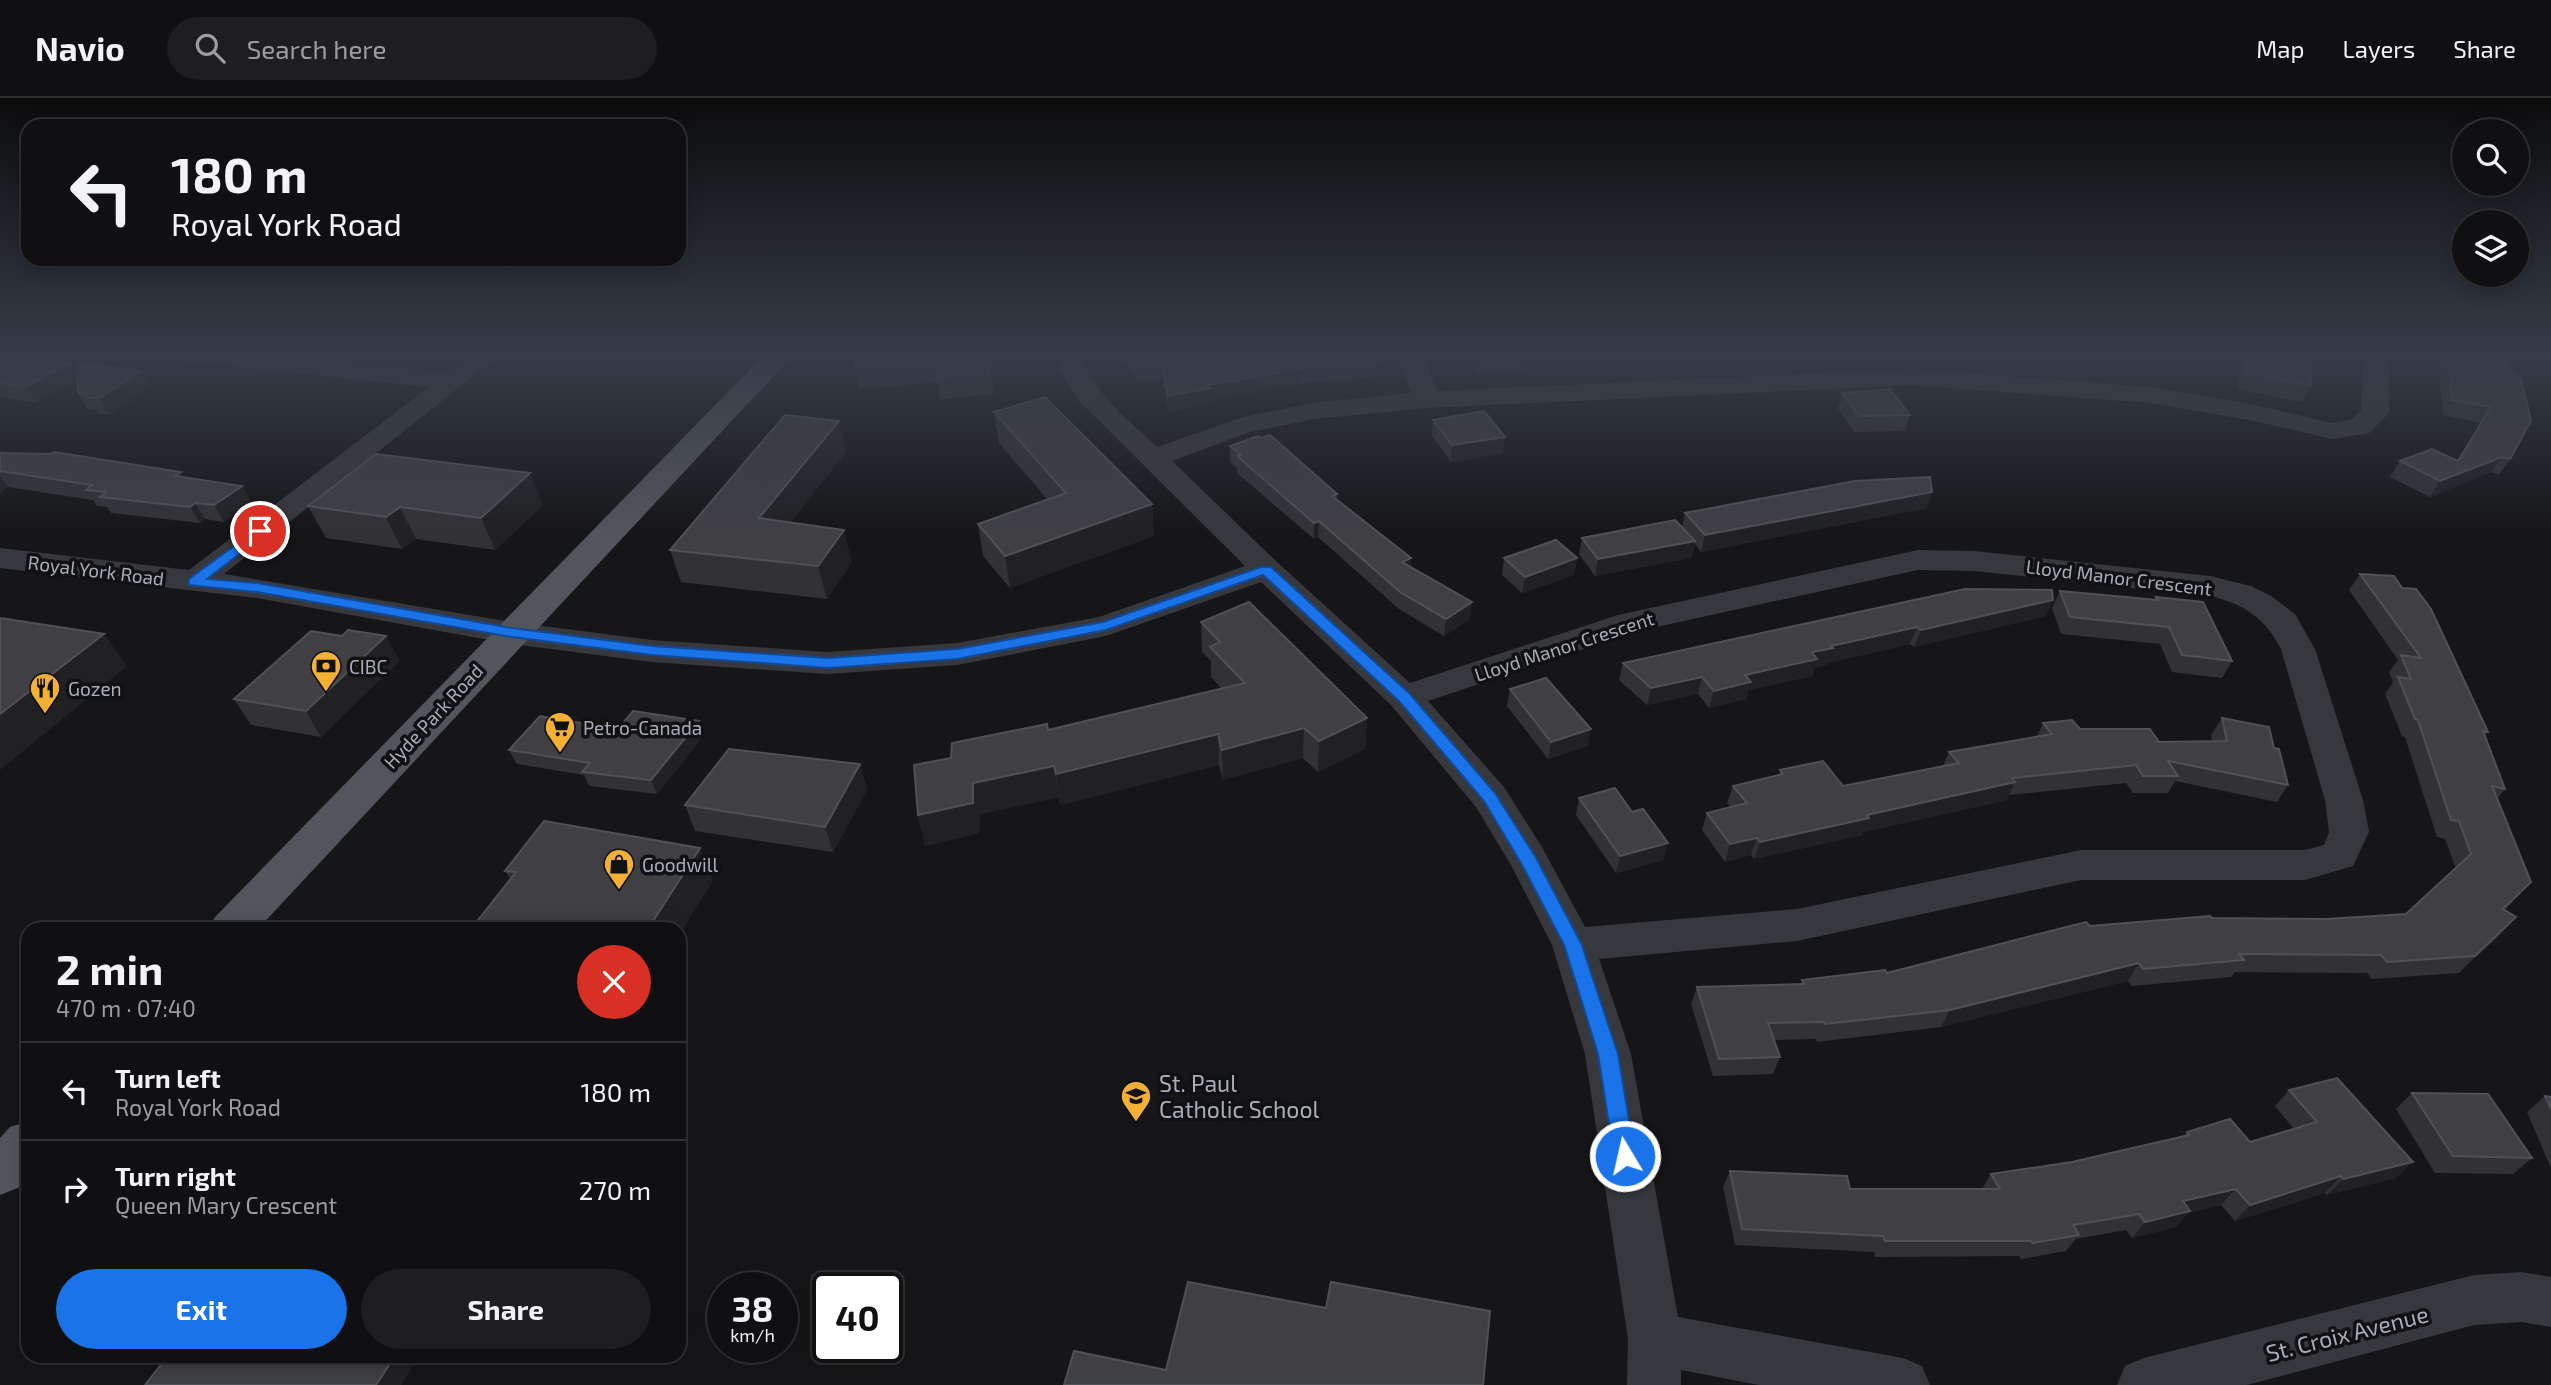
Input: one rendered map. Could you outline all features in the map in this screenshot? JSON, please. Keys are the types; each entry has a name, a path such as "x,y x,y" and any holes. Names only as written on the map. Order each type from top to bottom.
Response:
{"main road":[{"name":"Hyde Park Road","path":"238,922 723,413"},
{"path":"0,1172 21,1150"}],"street":[{"path":"194,582 412,413"},
{"path":"1107,413 1266,569 1405,697 1489,797 1529,860 1573,945 1608,1054 1655,1362 1903,1385"},
{"path":"1153,458 1243,425 1304,413"},
{"path":"2255,413 2332,431 2360,427 2375,413"},
{"name":"Royal York Road","path":"0,558 257,588 512,633 652,651 828,663 957,654 1106,626 1266,569"},
{"name":"Lloyd Manor Crescent","path":"1405,697 1630,622 1918,560 1974,561 2157,579 2239,593 2259,603 2283,621 2298,649 2344,800 2349,832 2339,856 2305,865 2081,865 1797,925 1573,945"},
{"name":"St. Croix Avenue","path":"2144,1385 2474,1300 2521,1297 2551,1302"}],"building":[{"path":"995,413 1061,413 1152,504 1005,556 978,524 1066,493"},
{"path":"1486,413 1505,437 1452,445 1433,420"},
{"path":"1857,413 1910,415 1859,416"},
{"path":"2487,413 2529,413 2531,421 2510,459 2502,457 2440,481 2400,461 2432,449 2458,461"},
{"path":"785,415 839,421 759,518 844,530 818,566 670,550"},
{"path":"1270,435 1337,494 1332,496 1411,558 1402,562 1472,602 1446,619 1400,592 1319,521 1314,523 1237,456 1241,455 1230,446 1258,436 1261,438"},
{"path":"54,452 181,472 175,476 242,486 214,505 195,503 190,507 100,497 106,492 86,490 92,485 0,471 0,453"},
{"path":"376,454 530,473 481,518 400,507 386,517 308,506"},
{"path":"1930,477 1932,492 1705,535 1685,513 1855,481"},
{"path":"1675,520 1695,541 1598,559 1582,538"},
{"path":"1556,540 1577,558 1525,577 1504,558"},
{"path":"2360,574 2394,576 2402,588 2416,589 2431,609 2488,732 2483,731 2505,789 2492,786 2531,882 2503,909 2516,917 2475,956 2387,962 2381,955 2239,954 2244,960 2143,969 2139,963 1950,1010 1825,1024 1768,1023 1780,1057 1719,1059 1697,987 1804,984 1802,980 1885,970 1887,973 2086,922 2090,926 2210,916 2327,919 2406,914 2471,854 2459,821 2451,820 2418,720 2415,719 2398,677 2411,679 2401,655 2421,658"},
{"path":"1965,589 2052,590 2053,600 1921,630 1917,627 1831,646 1833,648 1812,652 1817,659 1745,675 1751,682 1714,691 1702,677 1651,688 1623,663"},
{"path":"2060,591 2203,602 2232,661 2182,655 2169,627 2070,617"},
{"path":"1249,602 1367,718 1319,741 1304,728 1222,750 1218,734 1056,774 1054,766 973,783 973,803 918,815 914,765 951,758 952,743 1047,724 1048,730 1245,683 1210,647 1220,642 1201,622"},
{"path":"0,618 104,634 0,714"},
{"path":"348,630 386,636 306,711 234,699 311,631 342,636"},
{"path":"1546,678 1591,729 1551,742 1510,689"},
{"path":"633,711 699,721 651,780 582,772 590,763 509,750 540,716 618,729"},
{"path":"2222,718 2269,727 2274,748 2279,749 2288,785 2168,761 2178,776 2143,776 2136,765 2012,778 2015,782 1867,815 1869,818 1760,842 1757,838 1730,844 1707,813 1747,803 1733,786 1783,774 1780,770 1823,761 1843,786 1959,763 1949,752 2052,734 2043,723 2072,720 2080,729 2150,729 2159,742 2227,741"},
{"path":"729,749 860,764 825,827 685,805"},
{"path":"1615,788 1632,812 1643,809 1668,843 1620,856 1579,798"},
{"path":"544,821 700,848 652,922 477,922 516,872 505,871"},
{"path":"2337,1078 2413,1162 2343,1179 2341,1176 2250,1205 2236,1189 2183,1201 2190,1211 2145,1222 2139,1214 2073,1225 2079,1235 2032,1243 1885,1241 1883,1236 1742,1229 1730,1171 1847,1176 1850,1189 2000,1189 1991,1174 2072,1162 2189,1135 2187,1132 2230,1119 2250,1142 2317,1122 2289,1090"},
{"path":"2412,1093 2488,1094 2532,1158 2453,1156"},
{"path":"2545,1096 2551,1097 2551,1109"},
{"path":"1188,1282 1326,1308 1331,1282 1490,1311 1483,1385 1064,1385 1074,1351 1166,1370"},
{"path":"162,1363 390,1363 376,1385 145,1385"}],"place":[{"name":"CIBC","path":"326,693"},
{"name":"Gozen","path":"45,715"},
{"name":"Petro-Canada","path":"560,754"},
{"name":"Goodwill","path":"619,891"},
{"name":"St. Paul Catholic School","path":"1136,1123"}],"route":[{"path":"260,531 194,582 257,588 512,633 652,651 828,663 957,654 1106,626 1266,569 1405,697 1489,797 1529,860 1573,945 1608,1054 1625,1156"}]}
